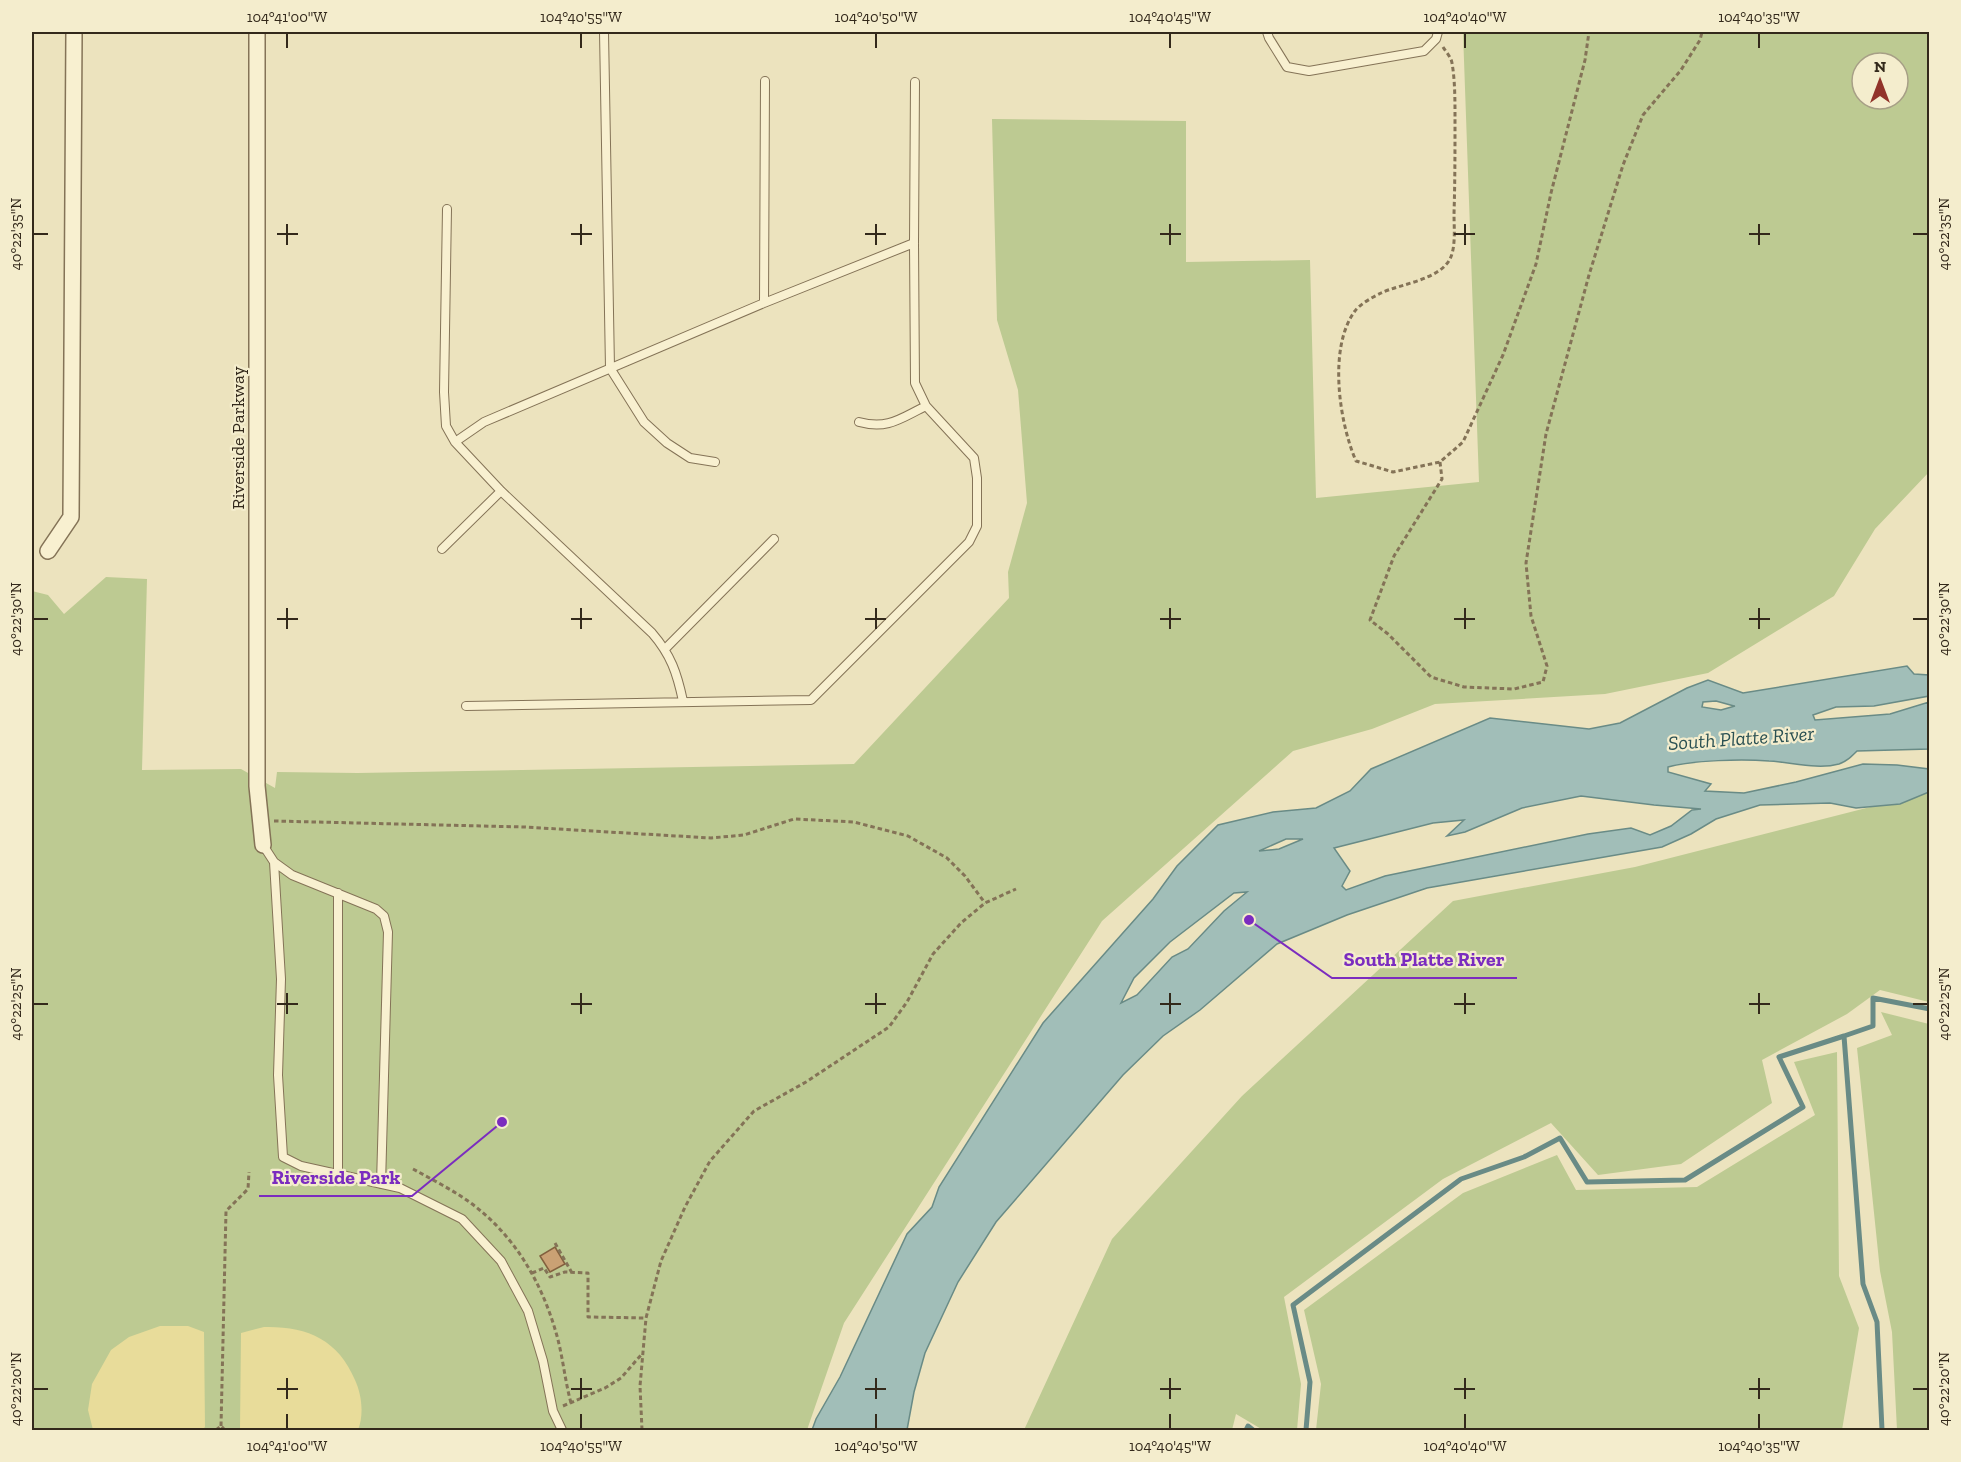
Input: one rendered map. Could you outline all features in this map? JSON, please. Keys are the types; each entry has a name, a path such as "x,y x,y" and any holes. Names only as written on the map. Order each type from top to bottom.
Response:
{"street":[{"path":"48,550 71,517 74,32"},
{"name":"Riverside Parkway","path":"257,32 257,786 263,844"}],"lane":[{"path":"604,32 610,368 644,422 667,443 690,458 715,462"},
{"path":"1267,32 1287,67 1309,71 1424,51 1437,35"},
{"path":"765,81 765,303"},
{"path":"466,706 811,700 969,542 977,526 977,478 974,458 926,406 915,383 915,82"},
{"path":"447,208 444,392 446,426 455,442 501,491 666,648 678,677 683,701"},
{"path":"455,442 484,422 765,303 914,243"},
{"path":"859,422 875,426 893,422 926,406"},
{"path":"442,549 501,491"},
{"path":"666,648 774,539"},
{"path":"263,844 274,862 292,875 376,909 384,916 388,932 381,1184"},
{"path":"274,862 281,979 278,1075 283,1157 301,1166 400,1188 462,1219 501,1261 528,1311 543,1361 553,1410 562,1431"},
{"path":"338,893 338,1174"}],"path":[{"path":"1437,35 1452,60 1456,174 1454,239 1450,259 1436,273 1408,285 1382,292 1356,310 1344,332 1338,358 1341,411 1347,441 1356,461 1393,472 1440,462 1463,442 1503,355 1536,264 1551,193 1586,60 1589,32"},
{"path":"1440,462 1442,479 1394,556 1370,620 1388,634 1431,677 1464,687 1514,689 1543,682 1547,666 1531,616 1526,563 1546,434 1589,275 1623,165 1643,115 1681,70 1700,40 1702,32"},
{"path":"274,821 524,827 711,838 744,835 794,819 854,822 908,836 947,858 965,876 985,903"},
{"path":"642,1431 640,1386 646,1318 661,1261 685,1207 710,1161 754,1111 806,1082 889,1028 907,1002 933,954 961,923 985,903 1016,889"},
{"path":"225,1431 221,1426 226,1211 248,1189 249,1172"},
{"path":"555,1243 572,1273"},
{"path":"532,1273 544,1268 550,1277 565,1272 588,1273 588,1317 646,1318"},
{"path":"553,1410 605,1388 621,1378 642,1354"},
{"path":"216,1431 221,1426"}],"green space":[{"path":"1463,32 1929,32 1929,472 1875,529 1834,596 1708,673 1605,694 1435,704 1372,729 1293,751 1102,921 844,1323 807,1430 32,1430 32,591 48,595 64,614 106,577 147,579 142,770 241,769 275,788 277,772 358,773 854,764 1009,598 1008,572 1027,503 1018,390 997,320 992,119 1186,121 1186,262 1310,260 1316,498 1479,482"},
{"path":"1929,792 1929,1002 1880,990 1847,1014 1762,1060 1772,1103 1681,1164 1598,1175 1551,1123 1443,1179 1284,1297 1301,1384 1297,1430 1263,1430 1236,1414 1232,1430 1024,1430 1112,1239 1242,1096 1453,901 1635,867"},
{"path":"1881,1012 1929,1024 1929,1430 1897,1430 1892,1332 1880,1271 1857,1048 1892,1035"},
{"path":"1837,1052 1839,1276 1859,1328 1842,1430 1316,1430 1321,1384 1304,1310 1463,1193 1557,1155 1576,1190 1697,1187 1815,1115 1794,1062"}],"sand":[{"path":"160,1326 188,1326 204,1332 205,1427 202,1430 93,1430 88,1410 92,1384 111,1350 129,1337"},
{"path":"264,1327 294,1329 307,1333 330,1345 340,1354 359,1392 362,1412 358,1430 240,1429 241,1333"}],"water":[{"path":"1907,666 1914,674 1929,675 1929,696 1874,706 1836,707 1813,715 1815,720 1890,714 1929,702 1929,749 1857,751 1844,762 1831,766 1758,760 1718,761 1668,767 1668,772 1711,784 1705,791 1744,793 1863,764 1897,765 1929,769 1929,792 1900,804 1856,808 1830,803 1760,805 1716,819 1691,834 1662,847 1427,888 1347,915 1277,944 1200,1010 1163,1036 1123,1075 996,1222 958,1282 925,1353 914,1392 907,1430 812,1430 840,1377 907,1234 932,1207 939,1187 1043,1023 1153,899 1177,866 1218,825 1273,812 1316,808 1350,791 1371,769 1490,718 1589,729 1620,723 1687,688 1708,680 1743,693","holes":["1716,701 1735,706 1721,710 1702,707 1703,702","1581,796 1701,809 1692,810 1671,826 1650,835 1631,828 1588,834 1385,876 1346,890 1342,886 1350,871 1334,848 1433,823 1464,820 1447,836 1465,832 1522,808","1286,839 1303,839 1279,849 1259,851","1247,892 1224,911 1188,949 1172,957 1137,995 1121,1003 1134,978 1170,942 1234,893"]}],"building":[{"path":"555,1247 565,1264 550,1272 540,1256"}],"waterway":[{"path":"1882,1430 1877,1322 1863,1284 1844,1036 1873,1026 1873,998 1930,1009"},
{"path":"1306,1430 1310,1382 1293,1305 1461,1179 1524,1157 1560,1138 1587,1182 1685,1180 1803,1107 1779,1057 1844,1036"},
{"path":"1246,1430 1248,1426 1253,1430"}],"place":[{"name":"South Platte River","path":"1249,920"},
{"name":"Riverside Park","path":"502,1122"}]}
